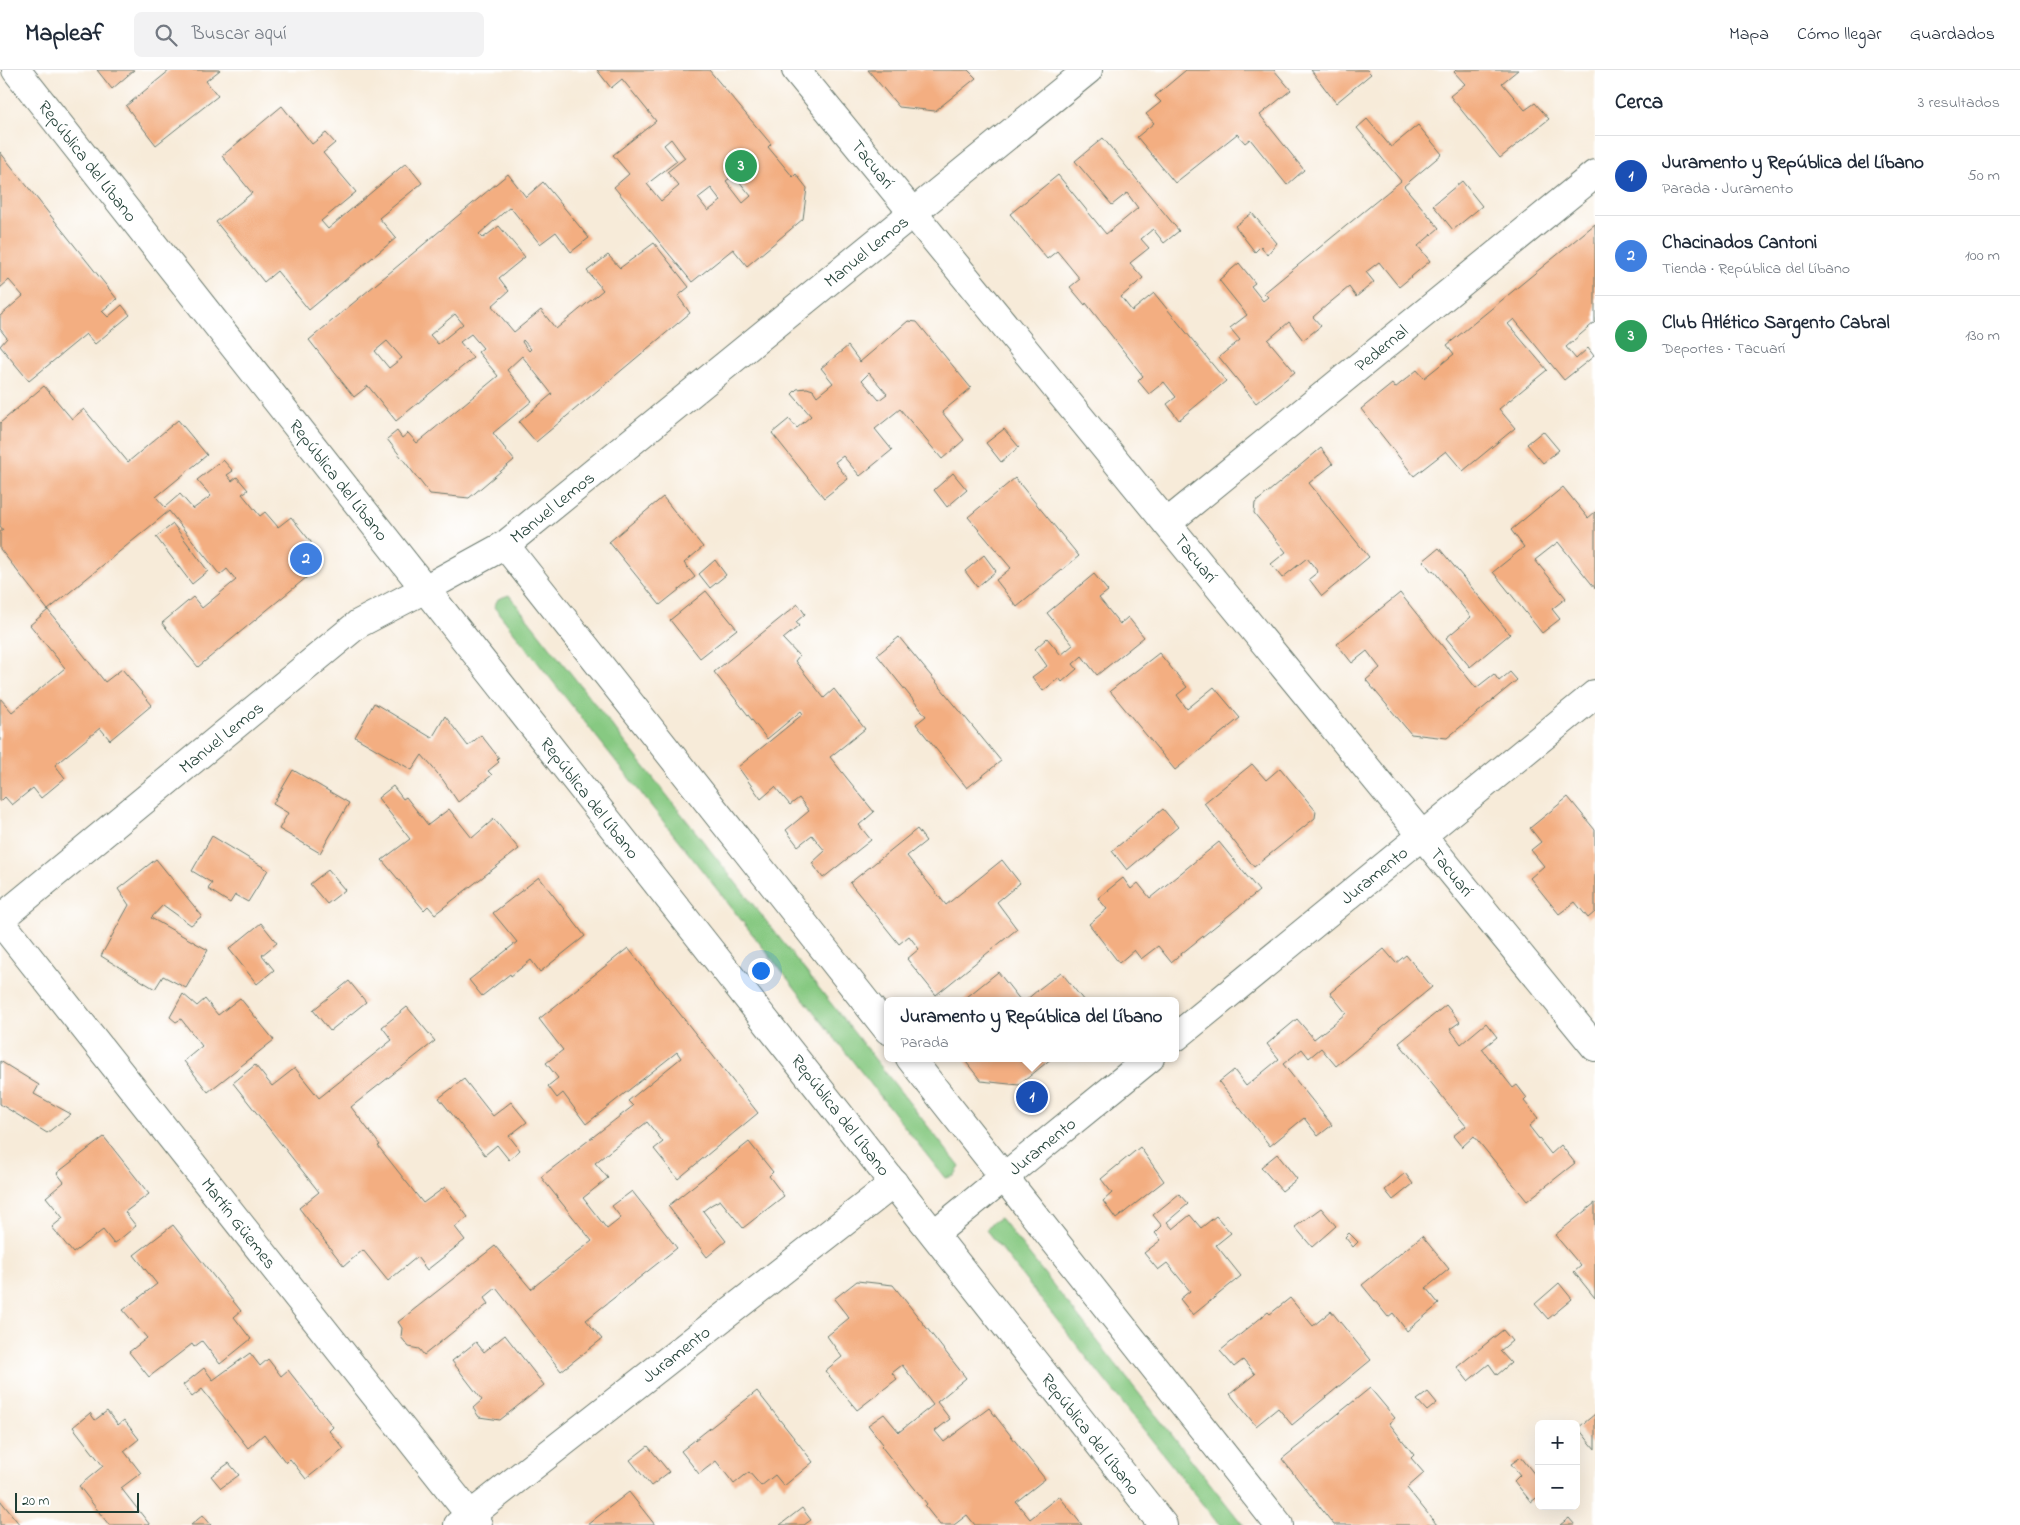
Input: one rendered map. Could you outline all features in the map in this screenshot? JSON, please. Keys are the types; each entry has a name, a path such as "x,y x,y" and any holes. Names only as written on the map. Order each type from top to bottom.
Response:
{"street":[{"name":"República del Líbano","path":"16,70 1163,1525"},
{"name":"Tacuarí","path":"796,70 1595,1047"},
{"name":"Manuel Lemos","path":"0,920 358,624 505,545 1088,70"},
{"name":"Pedernal","path":"1167,523 1595,174"},
{"path":"505,545 884,1025"},
{"name":"Juramento","path":"1179,1035 1595,694"},
{"name":"Martín Güemes","path":"0,920 469,1522"},
{"path":"913,1062 1278,1525"},
{"name":"Juramento","path":"934,1234 1145,1062"},
{"name":"Juramento","path":"469,1522 894,1183"}],"green space":[{"path":"509,595 960,1167 954,1176 945,1178 494,607 498,599"},
{"path":"1000,1218 1243,1525 1219,1525 986,1230 991,1223"}],"building":[{"path":"97,70 134,70 112,89"},
{"path":"170,70 220,70 206,81 218,96 156,145 126,106"},
{"path":"597,70 709,70 771,144 768,147 793,177 796,174 807,188 803,219 747,266 733,249 692,282 614,187 629,174 613,155 656,121 622,79 611,88","holes":["671,139 685,158 667,172 679,186 661,201 647,184 677,161 664,145","734,175 751,196 743,203 726,181","711,188 721,201 708,211 698,198"]},
{"path":"868,70 968,70 976,78 935,111 899,107"},
{"path":"1186,70 1274,70 1291,90 1260,115 1304,170 1287,185 1250,139 1245,143 1237,134 1175,183 1137,137 1154,123 1146,114 1161,102 1155,96"},
{"path":"1311,70 1367,70 1371,74 1336,103"},
{"path":"1456,70 1518,70 1502,83 1525,110 1535,103 1549,119 1500,158 1450,96 1465,84 1454,72"},
{"path":"282,106 312,144 326,133 335,143 323,153 356,192 321,221 328,229 406,163 422,183 379,218 396,238 309,310 277,271 264,282 216,222 252,193 222,156"},
{"path":"1367,119 1391,147 1418,125 1442,154 1404,186 1439,228 1418,246 1430,261 1399,287 1379,262 1366,272 1374,282 1356,297 1349,287 1313,317 1321,326 1303,340 1289,322 1268,340 1295,372 1256,403 1219,357 1240,340 1230,328 1247,315 1219,280 1239,263 1255,283 1251,286 1263,301 1268,297 1264,293 1401,181 1357,128"},
{"path":"1103,138 1179,231 1164,243 1153,229 1141,239 1149,248 1130,263 1143,278 1121,297 1132,311 1154,293 1226,381 1179,420 1167,404 1176,397 1164,382 1149,394 1138,381 1143,376 1086,303 1085,305 1070,287 1080,279 1057,251 1047,259 1010,214 1058,175 1106,234 1125,219 1138,208 1127,193 1112,205 1075,161"},
{"path":"0,152 117,299 102,311 108,317 122,305 130,315 95,344 86,334 29,381 0,346 7,338 0,329 0,316 23,296 9,280 0,288"},
{"path":"508,174 526,197 543,182 589,238 571,252 556,232 540,244 510,207 479,234 483,238 499,226 525,257 499,278 509,291 492,306 514,332 541,310 556,329 603,290 587,271 608,255 620,268 654,243 689,287 678,296 690,313 536,442 519,422 552,394 522,356 507,370 532,401 493,433 514,460 469,498 430,494 387,439 397,431 402,438 408,433 417,443 498,376 478,352 483,348 471,334 460,342 473,358 396,421 368,386 354,397 309,340","holes":["455,314 463,324 438,344 430,335","523,340 531,349 529,351 522,342","387,341 402,358 389,368 375,351"]},
{"path":"1462,181 1482,206 1453,230 1433,205"},
{"path":"1252,213 1277,243 1267,255 1261,246 1255,252 1235,226"},
{"path":"1595,224 1595,322 1566,347 1576,359 1588,348 1594,356 1564,380 1514,319 1508,324 1547,370 1499,409 1515,428 1463,471 1446,451 1414,476 1361,409 1392,384 1395,388 1417,370 1424,378 1454,354 1447,345"},
{"path":"908,321 917,322 971,388 942,412 964,440 942,459 900,409 875,429 892,450 860,476 843,456 835,462 848,479 824,498 772,433 789,419 797,428 811,416 792,394 797,389 807,388 813,390 817,396 833,383 821,368 848,346 860,362","holes":["869,373 887,394 879,400 862,380"]},
{"path":"44,386 72,419 84,409 128,462 178,420 207,455 156,497 165,507 180,494 193,509 211,496 197,480 223,460 233,471 227,475 232,481 237,477 248,490 242,494 260,516 265,512 278,527 291,517 311,542 307,577 198,667 162,623 193,597 202,608 236,580 227,569 220,575 169,511 48,610 0,549 0,532 3,530 0,526 0,423"},
{"path":"1004,429 1019,447 1001,462 986,443"},
{"path":"1543,431 1559,450 1543,463 1527,444"},
{"path":"1321,448 1333,464 1309,483 1369,557 1322,596 1309,579 1318,572 1307,558 1282,578 1271,564 1286,552 1254,513 1255,503"},
{"path":"953,473 967,490 947,507 934,490"},
{"path":"1015,478 1079,556 1017,607 996,580 1011,568 968,517"},
{"path":"1563,487 1588,518 1595,512 1595,588 1558,542 1535,560 1566,598 1552,609 1560,619 1542,633 1493,572 1524,547 1511,530"},
{"path":"663,497 703,547 684,563 695,577 660,605 609,542"},
{"path":"173,524 208,571 192,584 156,537"},
{"path":"1439,548 1510,634 1470,667 1446,638 1471,617 1433,570 1432,572 1423,561"},
{"path":"984,555 996,571 977,587 965,571"},
{"path":"715,560 726,575 710,588 699,574"},
{"path":"1094,574 1108,591 1099,598 1120,624 1128,617 1144,637 1097,675 1082,656 1073,664 1077,669 1062,682 1059,678 1043,691 1032,677 1047,666 1035,649 1047,638 1061,655 1073,645 1047,613"},
{"path":"706,591 737,629 700,658 670,620"},
{"path":"1400,593 1476,688 1494,674 1499,681 1510,672 1517,680 1447,738 1411,734 1366,680 1380,668 1367,651 1352,663 1337,644"},
{"path":"798,604 805,614 796,622 799,626 783,639 799,656 795,661 824,698 834,689 865,729 830,757 874,812 859,825 871,840 823,878 812,863 825,851 812,835 798,846 786,830 809,811 799,798 790,805 775,787 761,799 738,767 803,714 801,711 767,739 714,672"},
{"path":"48,610 105,682 122,669 152,705 110,740 100,728 55,765 65,778 41,798 33,788 12,805 5,797 0,802 0,698 12,712 65,668 30,625"},
{"path":"899,637 1001,761 967,788 916,724 926,716 877,655"},
{"path":"1159,653 1187,687 1177,695 1187,709 1214,687 1240,718 1175,770 1110,691"},
{"path":"374,703 432,738 445,716 468,746 481,735 499,758 497,760 499,762 488,771 492,775 458,802 422,755 412,770 355,737"},
{"path":"1252,764 1266,780 1280,768 1316,811 1315,818 1254,867 1204,803"},
{"path":"293,770 349,803 320,853 279,829 288,813 273,804"},
{"path":"393,786 403,799 406,797 428,825 449,809 472,838 494,819 519,849 435,914 428,906 424,910 382,860 410,839 378,798"},
{"path":"1568,797 1595,830 1595,912 1588,918 1575,902 1559,914 1530,878 1544,866 1531,850 1541,842 1530,828"},
{"path":"1163,809 1178,827 1127,870 1112,851"},
{"path":"917,829 926,841 907,856 946,905 1002,860 1020,883 997,902 1017,929 936,995 907,959 919,949 909,936 899,944 850,883"},
{"path":"212,836 268,870 248,902 235,895 230,903 208,889 212,883 192,871"},
{"path":"1219,842 1259,891 1171,962 1158,946 1141,959 1134,950 1119,963 1089,924 1107,909 1098,898 1123,878 1131,889 1138,883 1150,898"},
{"path":"156,859 202,916 191,925 163,905 151,918 208,950 186,988 163,976 155,989 101,956 129,905 118,889"},
{"path":"328,870 345,890 327,904 310,884"},
{"path":"539,877 585,936 540,972 531,960 482,996 469,980 517,942 493,913"},
{"path":"261,923 277,943 262,955 274,970 257,984 229,949"},
{"path":"628,948 758,1113 678,1179 654,1149 663,1142 647,1122 595,1163 608,1178 583,1198 607,1229 621,1218 612,1206 632,1191 677,1248 586,1320 602,1339 561,1371 496,1288 484,1298 488,1304 424,1355 419,1349 409,1347 401,1337 402,1328 398,1322 495,1246 531,1289 592,1241 541,1177 633,1106 628,1101 681,1058 677,1052 586,1124 563,1093 557,1098 548,1086 558,1078 546,1063 563,1050 539,1019"},
{"path":"1384,949 1396,963 1406,955 1432,987 1336,1066 1321,1048 1309,1058 1302,1049 1283,1064 1332,1125 1318,1136 1304,1118 1270,1146 1219,1082 1234,1070 1246,1086 1279,1059 1267,1044 1297,1019 1314,1039 1332,1025 1346,1013 1330,993"},
{"path":"998,972 1018,997 967,997"},
{"path":"1061,972 1081,997 1030,997"},
{"path":"349,981 366,1002 330,1031 313,1010"},
{"path":"183,994 197,1006 205,999 218,1015 240,998 274,1040 208,1092 184,1061 202,1046 181,1019 176,1022 170,1017"},
{"path":"1446,1005 1460,1022 1450,1029 1461,1044 1486,1023 1497,1037 1482,1049 1513,1088 1517,1085 1527,1098 1524,1101 1538,1118 1529,1126 1551,1154 1561,1145 1575,1163 1527,1201 1474,1136 1462,1147 1453,1136 1466,1126 1399,1043"},
{"path":"407,1007 435,1041 351,1107 380,1145 378,1146 423,1203 445,1187 468,1217 455,1227 465,1240 427,1270 417,1257 388,1281 363,1250 344,1266 299,1208 319,1192 233,1083 255,1065 272,1086 295,1068 319,1098 392,1040 382,1027"},
{"path":"0,1061 39,1085 34,1094 71,1114 47,1133 0,1104"},
{"path":"966,1062 1047,1062 1019,1085 981,1081"},
{"path":"464,1079 493,1116 511,1102 527,1122 509,1136 520,1150 509,1160 497,1145 485,1155 439,1098"},
{"path":"104,1137 149,1194 125,1212 136,1226 114,1244 103,1230 73,1253 52,1227 63,1218 46,1197 64,1182 57,1173"},
{"path":"749,1142 773,1172 769,1176 784,1196 743,1228 720,1200 703,1211 726,1241 707,1257 668,1206"},
{"path":"1140,1147 1164,1181 1116,1219 1103,1201 1112,1193 1101,1179"},
{"path":"1277,1154 1297,1179 1282,1191 1261,1167"},
{"path":"1405,1173 1413,1184 1393,1200 1385,1190"},
{"path":"1179,1194 1188,1204 1167,1222 1173,1229 1190,1215 1201,1228 1216,1216 1231,1233 1216,1245 1241,1276 1193,1315 1180,1299 1190,1291 1167,1263 1158,1270 1144,1253 1161,1240 1155,1233 1162,1226 1153,1215"},
{"path":"1595,1203 1595,1298 1574,1272 1581,1266 1555,1235"},
{"path":"1321,1208 1336,1226 1312,1247 1295,1227"},
{"path":"173,1225 241,1311 234,1317 251,1339 220,1364 202,1341 194,1347 192,1344 149,1377 129,1352 147,1338 123,1310 157,1284 134,1255"},
{"path":"1349,1233 1358,1242 1353,1247 1345,1237"},
{"path":"1422,1236 1449,1269 1426,1288 1439,1304 1407,1331 1393,1313 1388,1317 1362,1285"},
{"path":"857,1281 893,1285 966,1378 937,1402 950,1419 935,1431 944,1442 989,1408 1045,1479 1016,1502 1030,1519 1059,1496 1082,1525 975,1525 967,1515 954,1525 940,1525 925,1506 927,1504 881,1446 883,1444 868,1425 884,1414 899,1432 933,1405 902,1365 892,1373 897,1379 857,1410 825,1371 842,1357 827,1336 849,1318 834,1299"},
{"path":"1559,1283 1572,1299 1548,1319 1535,1304"},
{"path":"1290,1298 1313,1326 1331,1311 1371,1360 1292,1425 1278,1408 1256,1426 1230,1394 1255,1374 1243,1360 1234,1367 1220,1351 1268,1312 1270,1314"},
{"path":"1503,1330 1512,1341 1500,1351 1511,1363 1497,1375 1489,1364 1468,1381 1457,1367"},
{"path":"505,1335 544,1385 500,1420 479,1417 473,1408 482,1400 452,1361 476,1342 484,1352"},
{"path":"250,1353 260,1366 268,1359 281,1376 288,1370 333,1427 329,1431 344,1449 306,1479 290,1459 286,1463 264,1434 248,1448 202,1389 192,1397 183,1385 204,1368 213,1380"},
{"path":"1370,1388 1395,1418 1389,1423 1414,1455 1411,1458 1424,1473 1407,1488 1437,1525 1334,1525 1282,1459"},
{"path":"757,1391 813,1462 784,1486 775,1475 761,1486 749,1472 734,1484 716,1461 699,1474 681,1451"},
{"path":"1428,1392 1437,1403 1427,1411 1417,1400"},
{"path":"107,1411 118,1425 124,1420 139,1439 124,1451 141,1473 121,1488 150,1525 109,1525 79,1486 103,1466 73,1427 90,1413 95,1420"},
{"path":"1595,1414 1595,1449 1580,1430 1580,1426"},
{"path":"648,1446 669,1472 651,1486 630,1460"},
{"path":"1521,1457 1535,1475 1535,1499 1531,1502 1514,1481 1520,1475 1511,1464"},
{"path":"229,1463 239,1475 221,1488 211,1476"},
{"path":"629,1492 655,1525 587,1525"},
{"path":"0,1500 20,1525 0,1525"},
{"path":"802,1508 811,1520 804,1525 780,1525"},
{"path":"203,1515 211,1525 191,1525"},
{"path":"1569,1518 1575,1525 1560,1525"}],"place":[{"name":"Club Atlético Sargento Cabral","path":"741,166"},
{"name":"Chacinados Cantoni","path":"306,559"},
{"name":"Juramento y República del Líbano","path":"1032,1097"}]}
